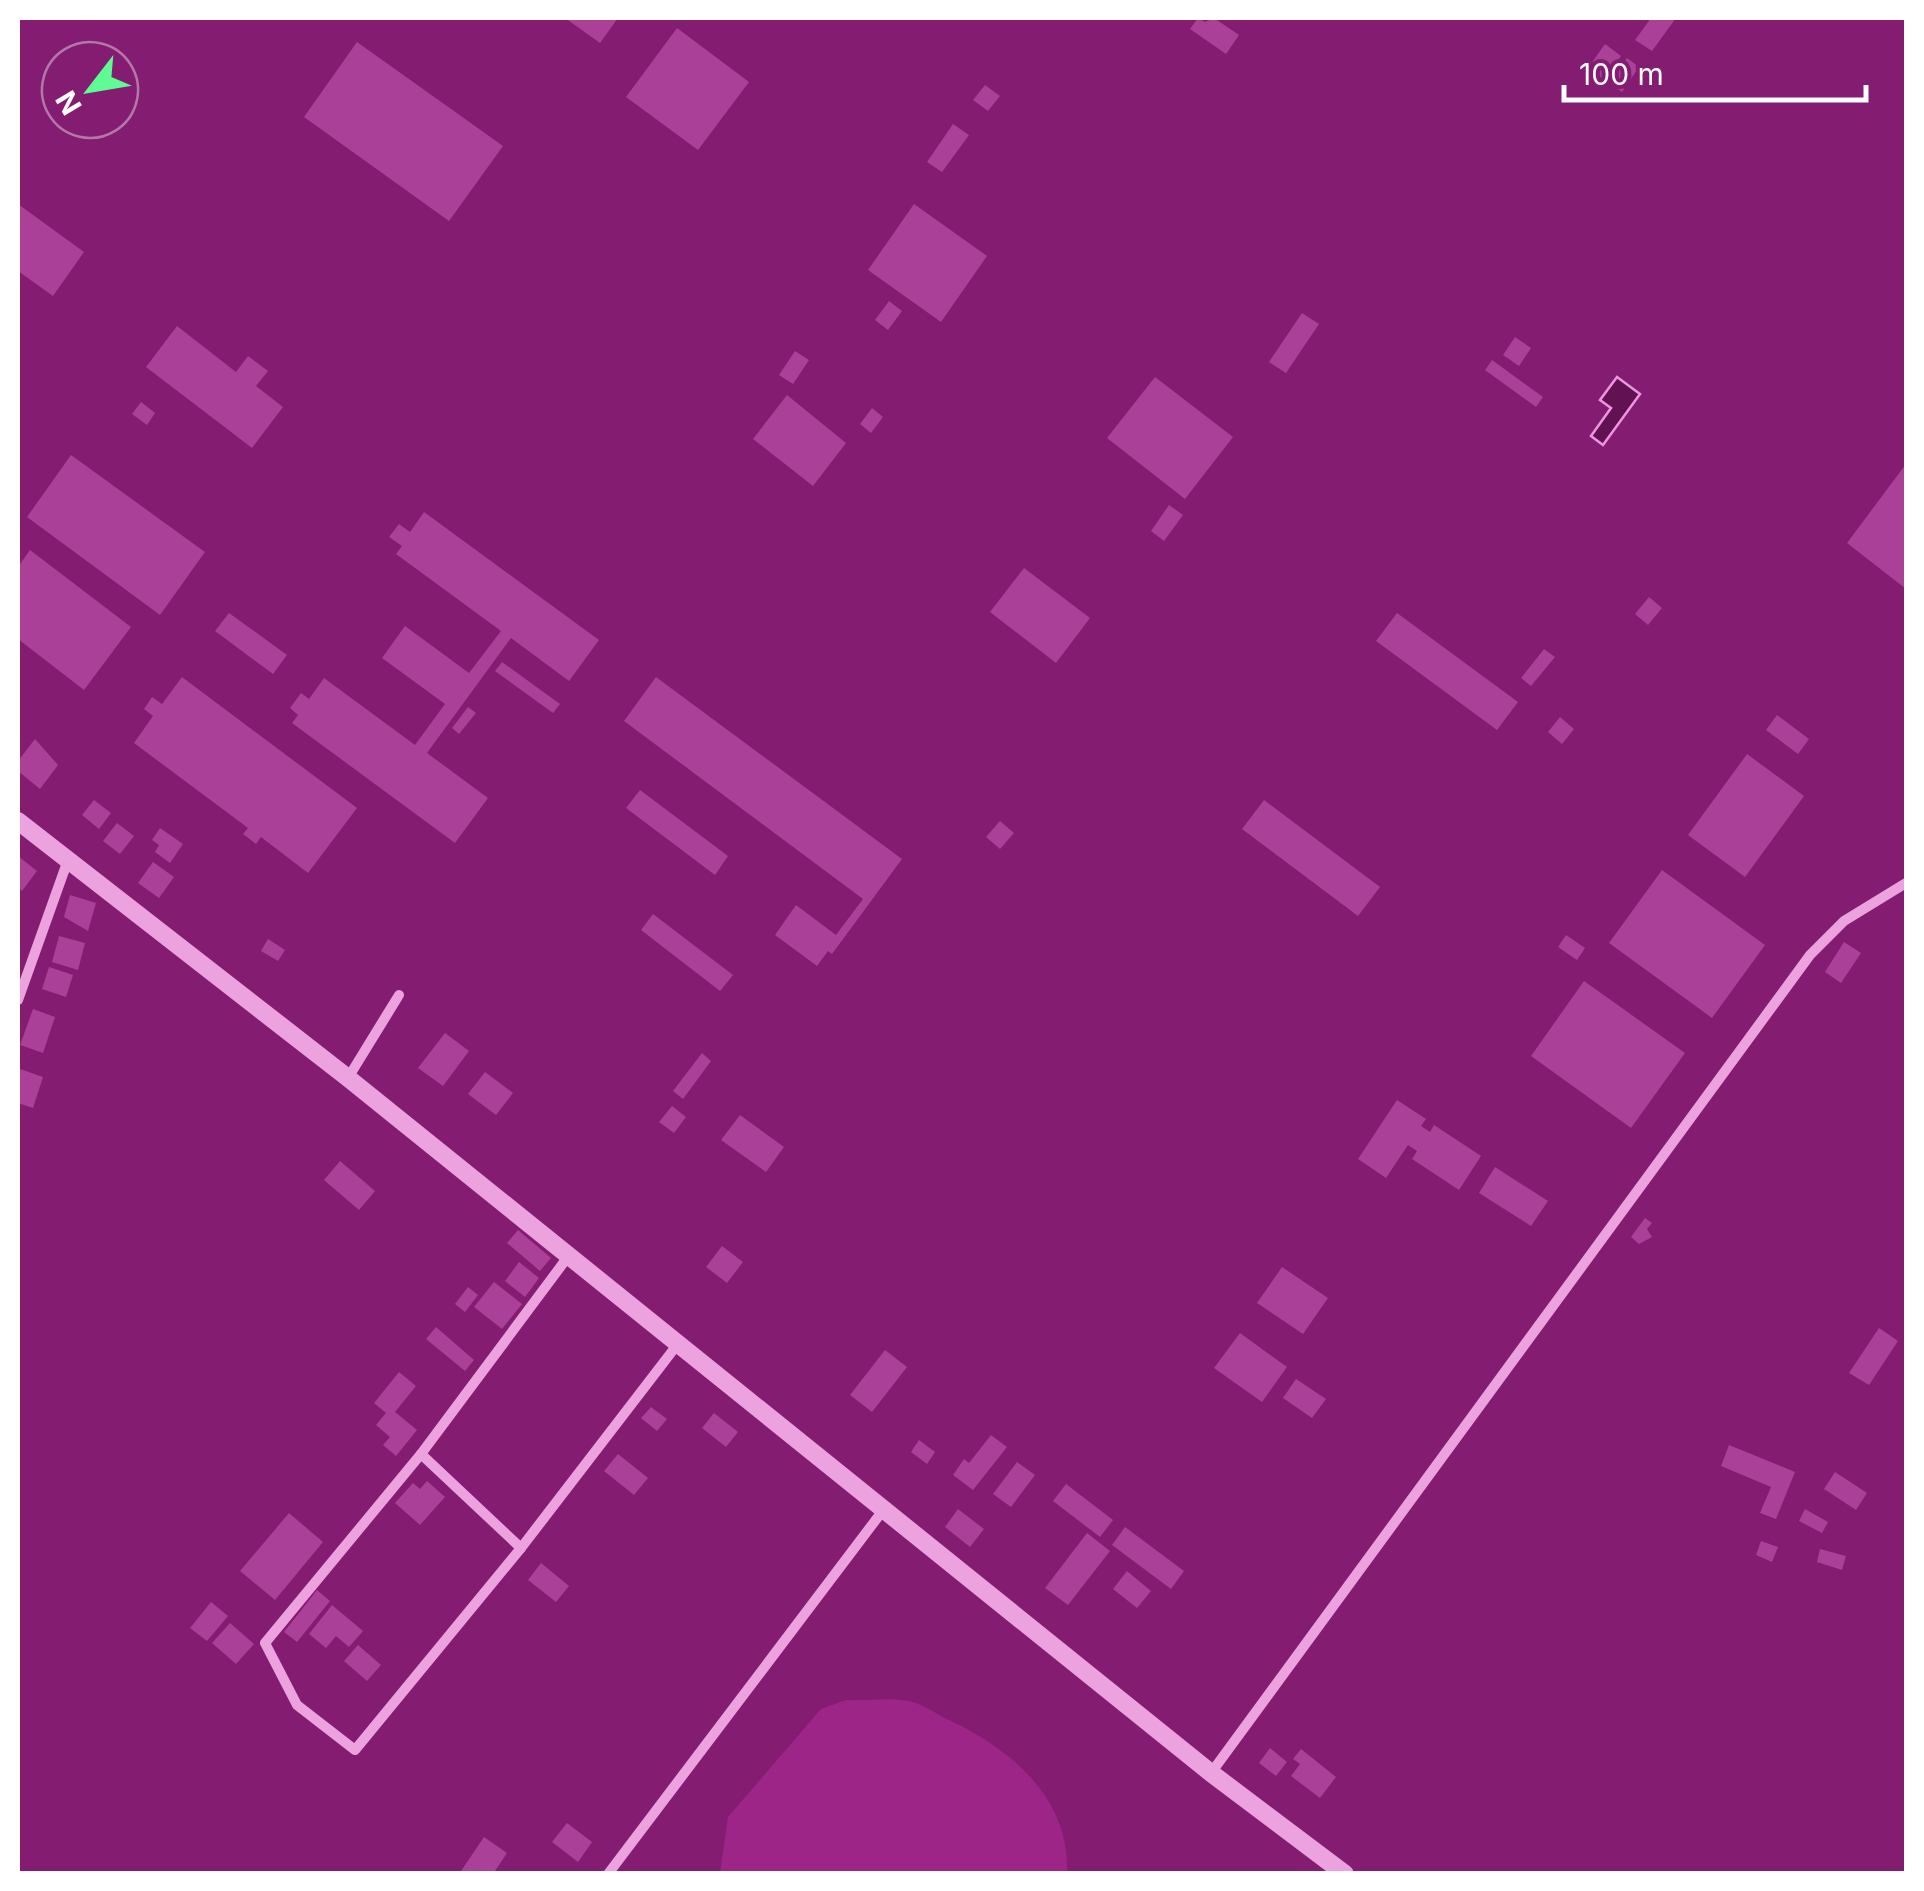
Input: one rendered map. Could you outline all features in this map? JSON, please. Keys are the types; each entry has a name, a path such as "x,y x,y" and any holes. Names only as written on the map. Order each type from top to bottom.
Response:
{"street":[{"path":"18,821 348,1078 677,1346 1344,1874"},
{"path":"18,1000 21,976 68,860"},
{"path":"1211,1772 1810,955 1844,921 1906,883"},
{"path":"348,1078 399,995"},
{"path":"568,1258 421,1454 264,1643 298,1705 355,1750 520,1548 677,1346"},
{"path":"421,1454 520,1548"},
{"path":"608,1874 884,1509"}],"shaded area":[{"path":"1617,377 1640,394 1603,445 1591,436 1611,408 1600,400"},
{"path":"846,1700 914,1702 1012,1759 1031,1777 1058,1820 1067,1873 720,1873 728,1817 821,1709"}],"building":[{"path":"565,18 618,18 600,43"},
{"path":"1198,18 1205,22 1214,18 1239,35 1226,54 1190,29"},
{"path":"1651,18 1676,18 1652,51 1635,40"},
{"path":"677,28 749,82 698,150 626,97"},
{"path":"357,42 503,146 449,221 304,117"},
{"path":"1605,44 1621,56 1604,80 1588,68"},
{"path":"1627,58 1639,67 1622,92 1610,83"},
{"path":"985,85 1000,96 988,111 973,100"},
{"path":"953,124 969,135 942,172 927,162"},
{"path":"18,204 84,252 53,296 18,271"},
{"path":"914,204 987,256 941,322 868,270"},
{"path":"889,301 902,311 888,330 875,320"},
{"path":"1302,313 1319,324 1286,373 1269,362"},
{"path":"177,326 236,372 248,356 268,371 256,386 283,407 252,448 146,367"},
{"path":"1515,337 1531,348 1519,366 1503,355"},
{"path":"795,351 809,360 793,384 779,375"},
{"path":"1492,360 1543,397 1536,407 1485,370"},
{"path":"1155,377 1233,437 1185,499 1107,438"},
{"path":"787,395 846,443 813,486 753,439"},
{"path":"141,402 155,413 147,425 132,414"},
{"path":"872,408 883,417 871,433 860,424"},
{"path":"71,455 205,552 160,615 27,517"},
{"path":"1906,464 1906,589 1847,543"},
{"path":"1169,505 1183,515 1164,541 1151,531"},
{"path":"424,512 599,640 569,681 511,638 427,753 488,798 455,843 292,723 298,715 290,708 301,693 309,699 324,678 415,745 445,704 382,658 405,626 469,673 501,631 396,554 402,546 389,537 399,524 410,532"},
{"path":"30,550 131,627 84,690 18,639 18,567"},
{"path":"1024,568 1090,618 1056,663 990,612"},
{"path":"1649,597 1662,608 1648,625 1635,614"},
{"path":"229,613 287,655 273,674 215,631"},
{"path":"1397,613 1518,702 1497,730 1376,641"},
{"path":"1544,649 1555,657 1531,686 1521,678"},
{"path":"502,662 560,704 553,713 495,671"},
{"path":"182,677 357,808 308,873 261,837 256,844 243,834 248,828 134,743 153,716 144,709 152,697 162,704"},
{"path":"656,677 902,859 832,954 828,951 817,966 775,935 796,905 836,935 863,899 624,721"},
{"path":"468,707 476,713 459,734 452,728"},
{"path":"1777,715 1809,739 1798,754 1766,730"},
{"path":"1560,717 1574,729 1562,744 1548,732"},
{"path":"35,739 58,765 40,789 18,771 18,761"},
{"path":"1747,754 1804,796 1745,877 1688,835"},
{"path":"640,790 728,856 715,875 626,808"},
{"path":"94,800 111,813 99,829 82,815"},
{"path":"1264,800 1380,887 1358,916 1242,829"},
{"path":"1000,821 1014,833 1000,849 986,837"},
{"path":"117,823 134,836 120,854 103,841"},
{"path":"160,828 183,844 170,863 155,852 159,845 152,840"},
{"path":"18,856 37,871 22,891 18,887"},
{"path":"153,862 174,877 159,898 138,883"},
{"path":"1662,870 1765,945 1712,1018 1609,943"},
{"path":"70,895 96,903 88,931 64,917"},
{"path":"653,914 733,975 720,991 641,930"},
{"path":"1566,935 1585,948 1577,960 1558,947"},
{"path":"59,936 85,943 78,970 52,962"},
{"path":"268,939 285,950 278,961 261,951"},
{"path":"1844,942 1861,953 1841,983 1825,972"},
{"path":"49,967 73,975 66,997 42,989"},
{"path":"1584,981 1685,1053 1631,1128 1531,1056"},
{"path":"33,1009 55,1017 43,1053 20,1045"},
{"path":"445,1033 469,1051 443,1086 418,1068"},
{"path":"702,1053 711,1061 683,1099 673,1091"},
{"path":"20,1069 43,1077 33,1108 18,1103"},
{"path":"485,1072 513,1093 496,1115 468,1094"},
{"path":"1397,1100 1426,1119 1421,1126 1430,1132 1434,1125 1481,1156 1459,1190 1412,1159 1417,1151 1408,1145 1386,1178 1358,1159"},
{"path":"672,1106 686,1117 674,1133 659,1122"},
{"path":"740,1115 784,1147 766,1172 721,1140"},
{"path":"340,1161 375,1191 359,1210 324,1180"},
{"path":"1495,1167 1548,1201 1531,1226 1479,1193"},
{"path":"1645,1218 1652,1223 1647,1229 1652,1237 1639,1244 1631,1237"},
{"path":"518,1230 551,1258 540,1271 507,1243"},
{"path":"722,1246 743,1262 727,1283 706,1267"},
{"path":"519,1262 539,1278 525,1297 505,1281"},
{"path":"1282,1267 1328,1298 1303,1334 1257,1303"},
{"path":"494,1282 522,1304 502,1329 474,1307"},
{"path":"468,1287 478,1295 465,1312 455,1304"},
{"path":"436,1327 474,1360 465,1371 426,1339"},
{"path":"1879,1328 1898,1341 1869,1385 1849,1373"},
{"path":"1240,1333 1287,1367 1262,1402 1214,1368"},
{"path":"885,1350 907,1367 872,1412 850,1395"},
{"path":"399,1372 416,1386 395,1412 417,1430 396,1456 383,1445 390,1437 376,1425 386,1413 374,1403"},
{"path":"1296,1379 1326,1399 1312,1418 1283,1398"},
{"path":"651,1407 667,1419 657,1431 641,1418"},
{"path":"714,1413 738,1432 726,1447 702,1428"},
{"path":"991,1435 1007,1447 973,1490 953,1475 964,1459 969,1463"},
{"path":"919,1440 935,1452 927,1464 911,1452"},
{"path":"1729,1445 1795,1472 1776,1519 1760,1513 1771,1487 1721,1466"},
{"path":"618,1454 648,1478 634,1495 604,1471"},
{"path":"1017,1462 1035,1475 1011,1507 993,1494"},
{"path":"1835,1472 1867,1493 1856,1510 1824,1489"},
{"path":"427,1481 445,1497 420,1525 395,1503 413,1483 420,1489"},
{"path":"1066,1484 1113,1520 1100,1537 1053,1501"},
{"path":"958,1509 984,1529 970,1547 945,1527"},
{"path":"1805,1509 1828,1522 1822,1533 1799,1521"},
{"path":"289,1513 323,1542 275,1600 240,1571"},
{"path":"1125,1527 1184,1571 1171,1589 1112,1545"},
{"path":"1087,1533 1110,1551 1068,1605 1045,1588"},
{"path":"1761,1541 1778,1547 1772,1562 1756,1555"},
{"path":"1820,1549 1846,1556 1842,1570 1817,1562"},
{"path":"541,1563 569,1586 556,1602 528,1580"},
{"path":"1127,1571 1151,1591 1137,1608 1113,1589"},
{"path":"317,1590 330,1601 297,1642 284,1632"},
{"path":"211,1602 228,1616 207,1641 190,1628"},
{"path":"332,1605 363,1631 349,1647 336,1636 326,1648 309,1634"},
{"path":"230,1623 254,1644 236,1664 212,1643"},
{"path":"358,1645 381,1665 367,1681 344,1661"},
{"path":"1270,1748 1287,1762 1276,1776 1259,1763"},
{"path":"1301,1749 1336,1777 1320,1798 1291,1776 1300,1764 1293,1759"},
{"path":"567,1823 592,1842 578,1862 552,1842"},
{"path":"484,1837 507,1853 493,1874 459,1874"}]}
